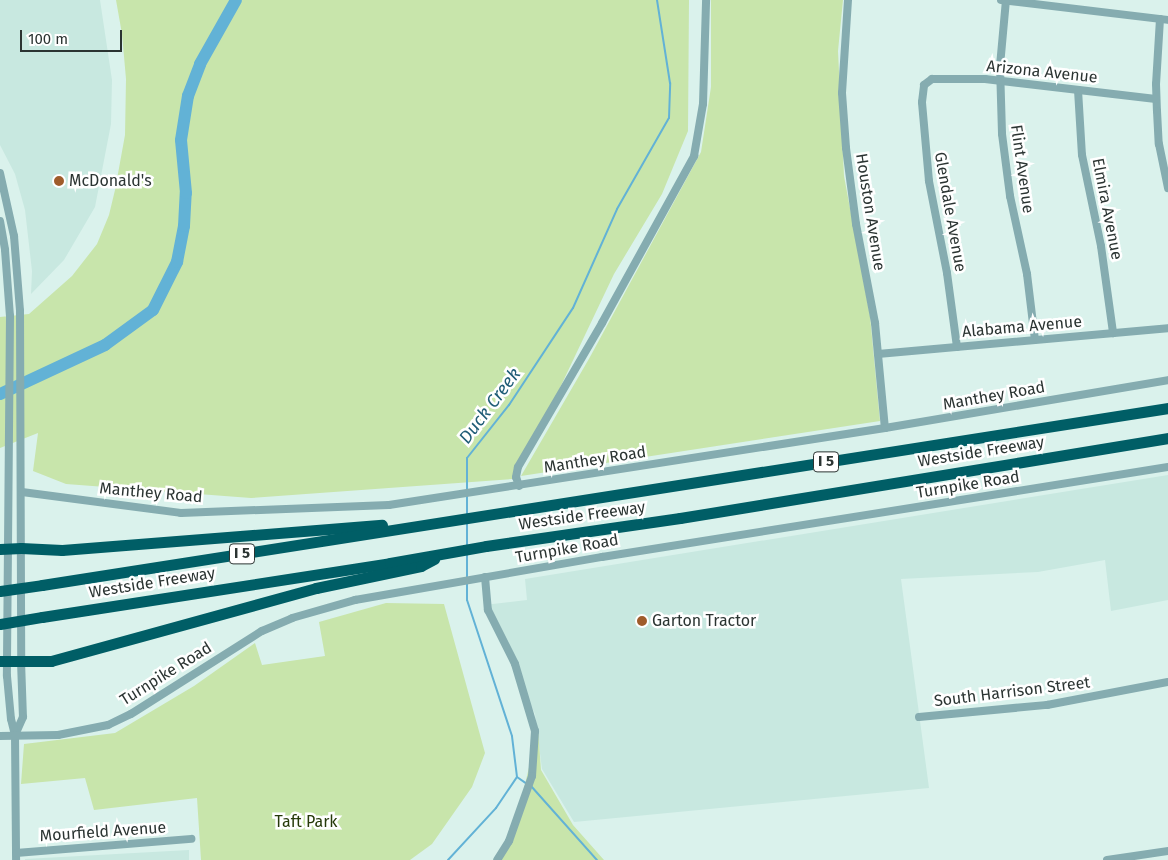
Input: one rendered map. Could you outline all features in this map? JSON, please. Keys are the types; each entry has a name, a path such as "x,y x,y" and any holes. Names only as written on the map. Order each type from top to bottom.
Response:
{"highway":[{"name":"Westside Freeway","path":"0,591 1168,408"},
{"name":"Westside Freeway","path":"0,624 486,546 680,518 1168,438"},
{"path":"4,548 62,550 392,524 406,528"},
{"path":"3,661 51,661 309,590 421,566 442,554"}],"street":[{"path":"519,486 516,477 518,466 607,314 694,156 700,131 705,79 706,0"},
{"name":"Houston Avenue","path":"848,0 843,84 846,148 854,216 872,302 885,428"},
{"path":"1001,0 1164,20 1156,99 1159,144 1168,188"},
{"name":"Flint Avenue","path":"1006,0 1000,80 1006,167 1027,274 1035,340"},
{"name":"Arizona Avenue","path":"925,82 942,78 1000,80 1156,99"},
{"name":"Glendale Avenue","path":"925,82 922,88 922,102 929,181 949,282 957,347"},
{"name":"Elmira Avenue","path":"1078,90 1082,154 1101,246 1113,333"},
{"path":"0,173 14,236 20,322 21,661 23,717 15,735"},
{"path":"0,221 6,260 10,330 9,492 4,548 3,661 15,735 16,856"},
{"name":"Alabama Avenue","path":"878,354 1168,328"},
{"name":"Manthey Road","path":"22,492 132,508 189,513 381,506 488,491 885,428 1168,380"},
{"path":"10,438 15,446 17,480 22,492"},
{"name":"Turnpike Road","path":"0,736 58,735 108,725 131,714 237,645 292,618 355,600 482,577 1168,467"},
{"path":"482,577 488,610 515,664 535,731 532,776 509,841 497,860"},
{"name":"South Harrison Street","path":"919,717 1047,706 1168,682"},
{"name":"Mourfield Avenue","path":"16,856 191,839"},
{"path":"1107,860 1168,851"}],"shaded area":[{"path":"0,0 100,0 112,80 111,124 95,207 64,260 31,294 32,271 25,210 15,174 0,145"},
{"path":"1168,475 1168,600 1111,611 1105,560 1038,572 901,579 929,788 574,822 542,769 535,714 484,605 527,600 525,579"},
{"path":"189,850 189,860 25,860 25,859"}],"green space":[{"path":"116,0 689,0 688,131 662,194 614,274 547,415 512,479 251,498 66,484 33,471 38,433 0,448 0,317 29,314 72,276 97,244 109,215 125,135 126,79 122,34"},
{"path":"711,0 843,0 838,51 844,176 870,316 880,421 521,476 590,357 701,152 711,87"},
{"name":"Taft Park","path":"386,603 444,604 485,753 472,787 432,844 410,860 201,860 197,798 94,810 85,778 21,784 24,744 115,733 194,686 255,643 262,665 325,656 319,622"},
{"path":"538,729 541,770 573,825 604,860 493,860 515,827"}],"waterway":[{"path":"0,394 105,345 153,310 177,262 184,226 186,193 181,140 188,96 200,64 236,0"},
{"name":"Duck Creek","path":"467,490 467,458 509,405 573,308 617,209 669,118 670,83 657,0"},
{"name":"Duck Creek","path":"467,495 467,515"},
{"name":"Duck Creek","path":"467,522 467,545"},
{"name":"Duck Creek","path":"467,555 467,578"},
{"name":"Duck Creek","path":"448,860 496,808 517,777 512,736 467,600 467,582"},
{"path":"517,777 527,784"},
{"path":"531,786 597,860"}],"place":[{"name":"McDonald's","path":"59,181"},
{"name":"Garton Tractor","path":"642,621"}]}
